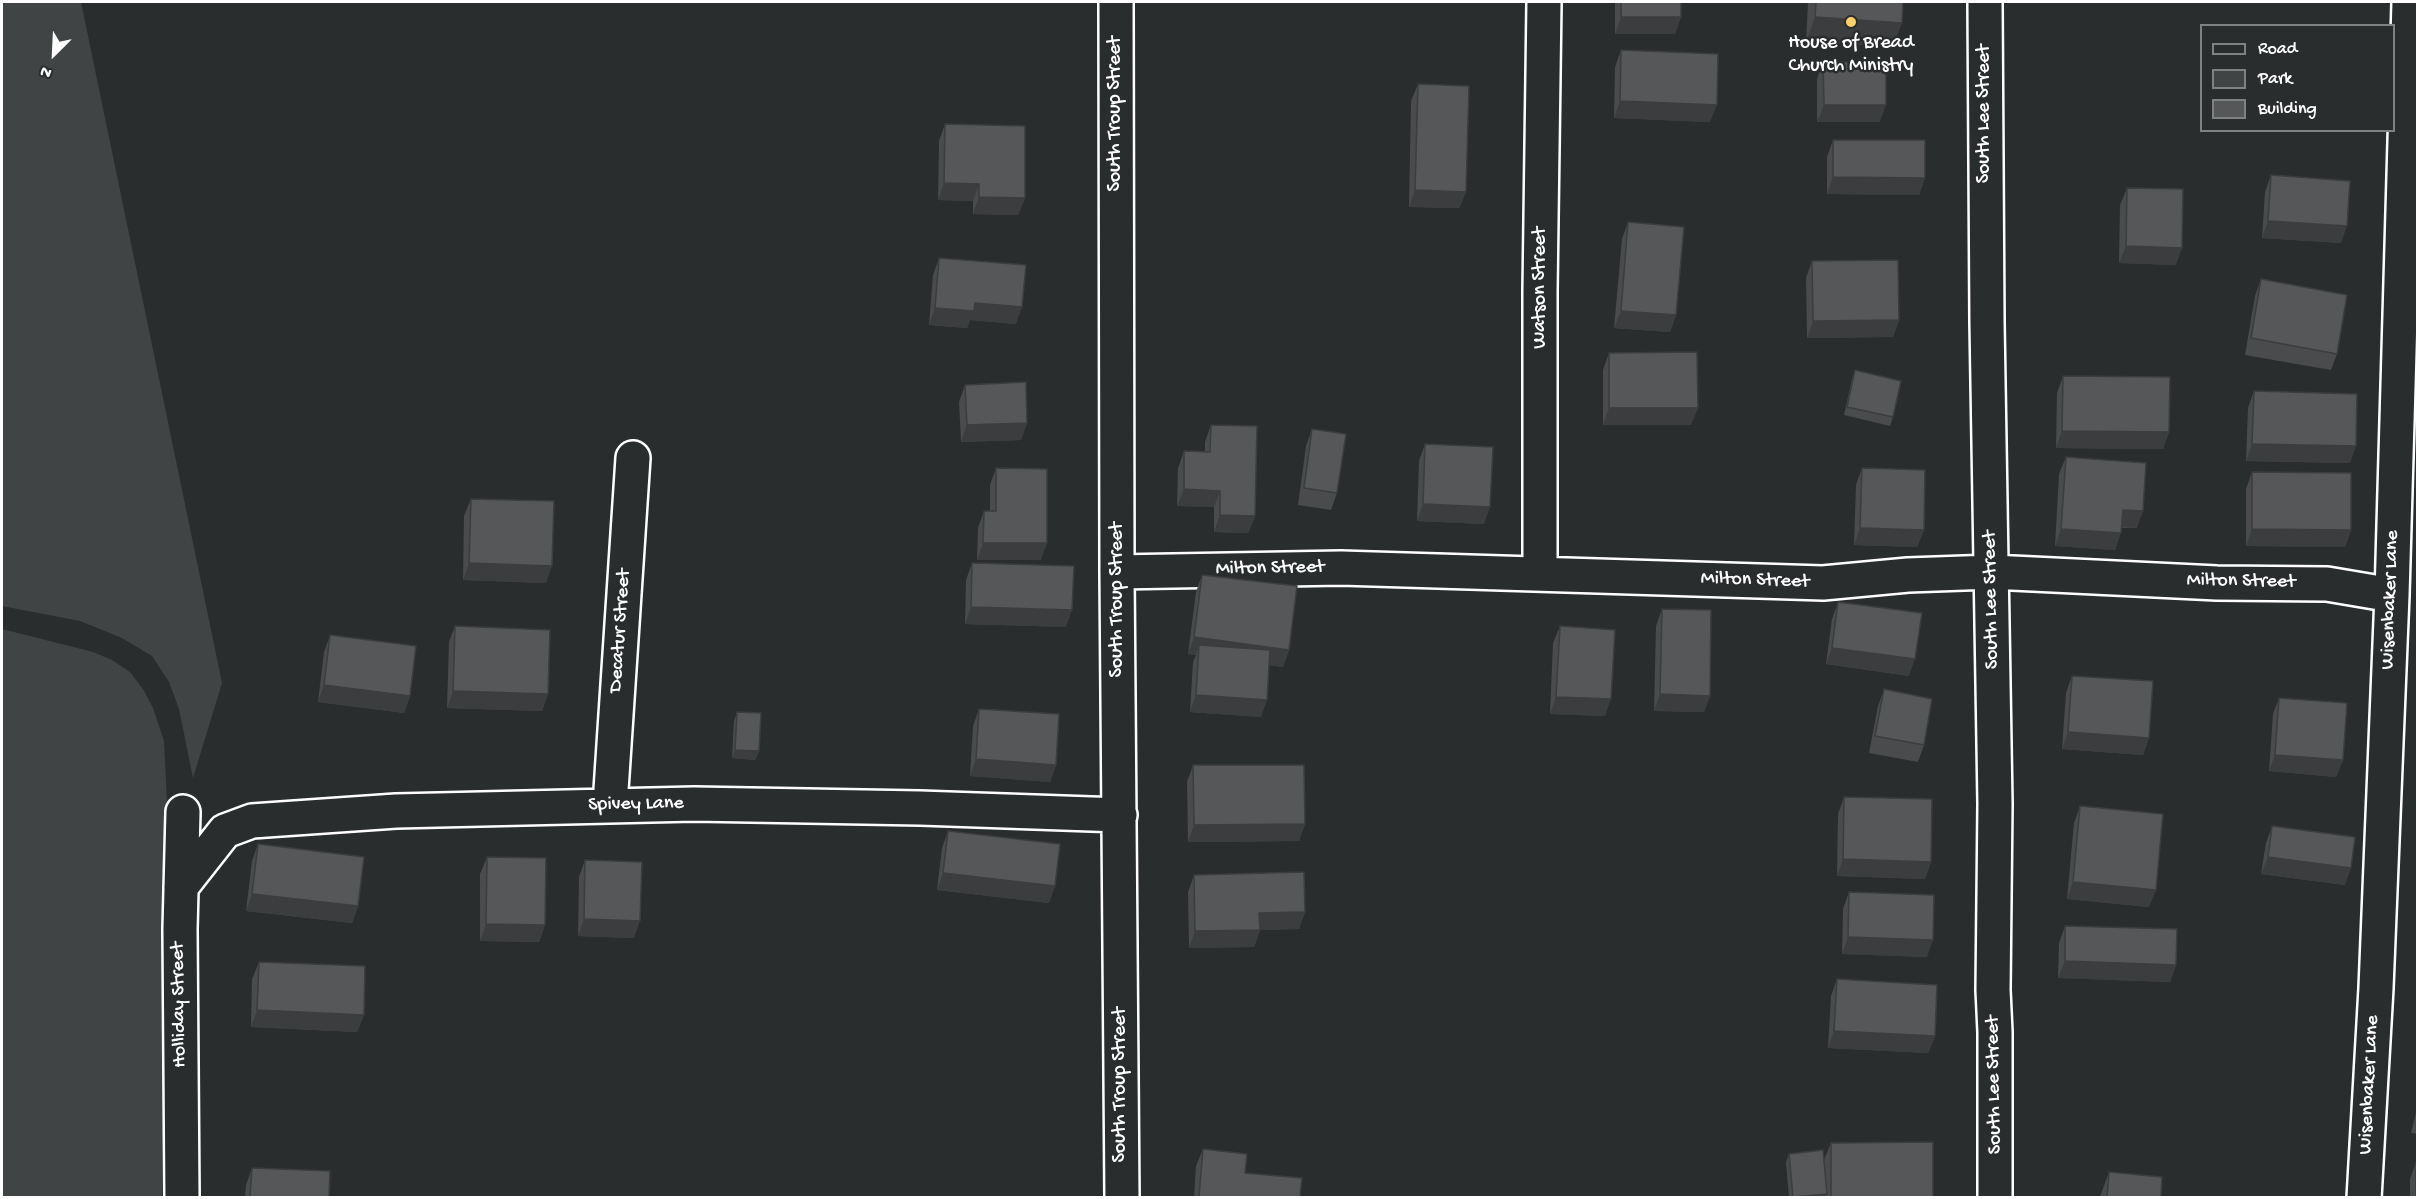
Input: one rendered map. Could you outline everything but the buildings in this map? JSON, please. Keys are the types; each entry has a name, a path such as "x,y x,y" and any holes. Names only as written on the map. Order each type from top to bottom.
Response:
{"street":[{"name":"South Troup Street","path":"1116,2 1117,572 1122,1197"},
{"name":"Watson Street","path":"1540,574 1540,291 1544,2"},
{"name":"South Lee Street","path":"1985,2 1987,322 1995,804 1993,990 1995,1197"},
{"name":"Wisenbaker Lane","path":"2364,1197 2376,988 2392,596 2409,2"},
{"name":"Decatur Street","path":"610,805 633,458"},
{"name":"Milton Street","path":"1117,572 1341,568 1823,583 1908,575 1992,572 2217,583 2327,584 2392,596"},
{"name":"Spivey Lane","path":"181,887 225,831 252,821 396,811 694,804 908,808 1119,816"},
{"name":"Holliday Street","path":"182,1197 180,929 183,812"}],"green space":[{"path":"2,2 81,2 222,683 193,778 179,709 169,682 152,656 122,638 80,621 2,606"},
{"path":"2,629 93,652 112,660 130,672 143,689 153,708 164,741 168,824 162,1197 2,1197"}],"place":[{"name":"House of Bread Church Ministry","path":"1851,22"}]}
